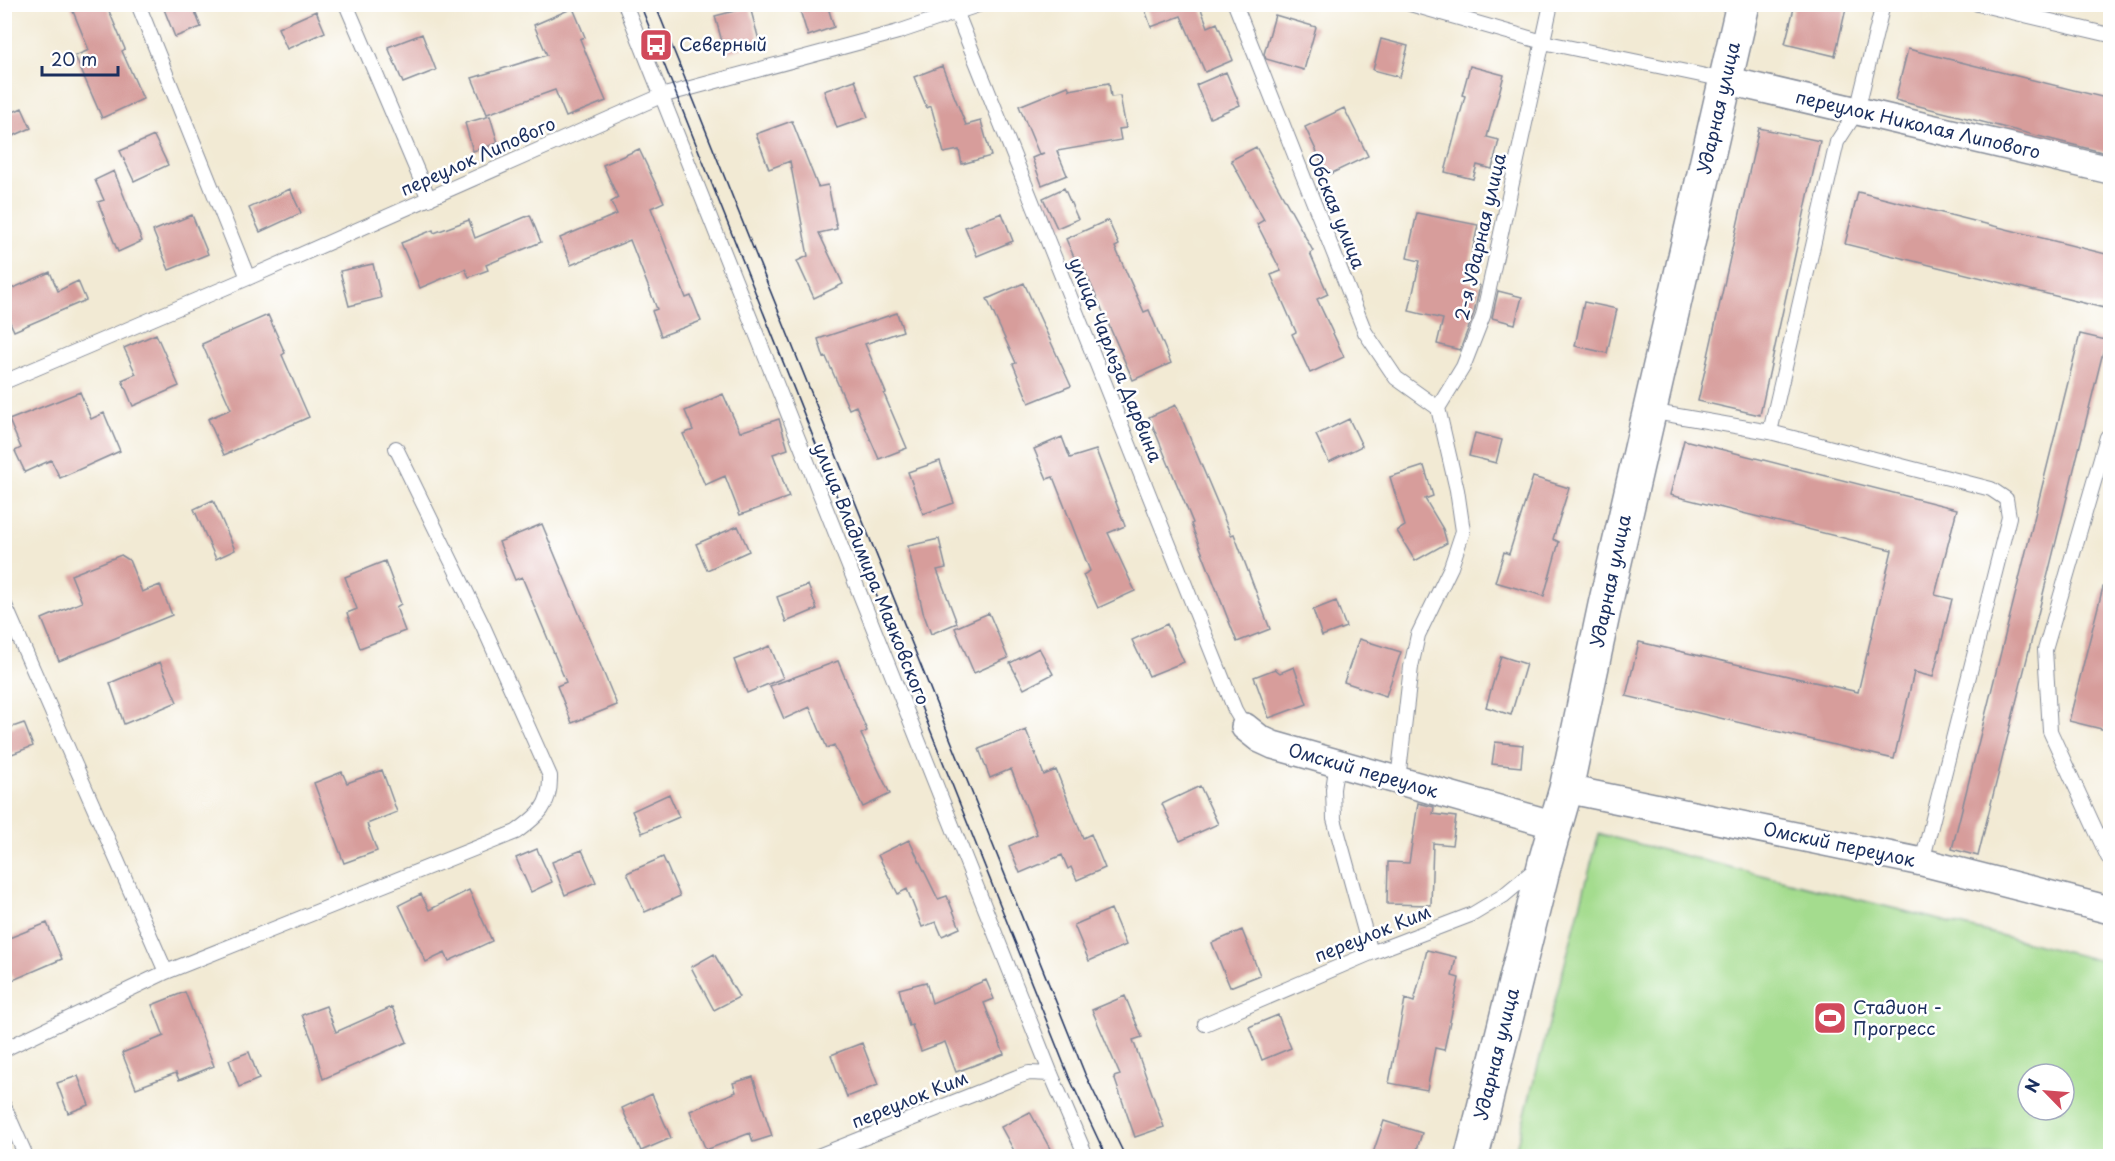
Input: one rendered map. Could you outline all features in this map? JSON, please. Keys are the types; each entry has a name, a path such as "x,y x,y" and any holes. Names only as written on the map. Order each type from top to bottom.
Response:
{"street":[{"name":"Ударная улица","path":"1472,1156 1545,862 1566,789 1605,605 1743,4"},
{"name":"переулок Николая Липового","path":"1725,80 2110,170"},
{"name":"Омский переулок","path":"1245,727 1260,740 1273,745 1555,825"},
{"name":"Омский переулок","path":"1566,789 1922,862 2110,910"}],"lane":[{"path":"138,4 248,278"},
{"path":"346,4 429,199"},
{"name":"улица Владимира Маяковского","path":"626,4 1051,1074 1086,1156"},
{"name":"переулок Липового","path":"5,381 248,278 661,96 898,32 955,9 981,4"},
{"name":"Обская улица","path":"1235,4 1365,332 1396,378 1438,408"},
{"path":"1410,4 1543,42 1725,80"},
{"name":"2-я Ударная улица","path":"1438,408 1463,367 1483,316 1551,4"},
{"path":"1770,432 1837,142 1857,111 1883,4"},
{"path":"1978,4 2110,35"},
{"name":"улица Чарльза Дарвина","path":"955,9 1231,699 1245,727"},
{"path":"1398,780 1411,667 1418,634 1451,567 1463,531 1457,490 1438,408"},
{"path":"1649,411 1770,432 1991,489 2007,499 2009,517 1922,862"},
{"path":"2110,422 2109,437 2045,651 2050,731 2108,857 2110,857"},
{"path":"4,1051 166,972 516,832 536,817 545,804 550,790 550,776 483,626 396,448"},
{"path":"4,603 166,972"},
{"path":"1337,763 1333,789 1334,819 1371,952"},
{"name":"переулок Ким","path":"1205,1024 1371,952 1473,914 1503,896 1545,862"},
{"name":"переулок Ким","path":"818,1156 1017,1077 1029,1073 1051,1074"},
{"path":"4,1106 26,1156"}],"green space":[{"name":"Стадион - Прогресс","path":"1599,834 2110,963 2110,1156 1514,1156"}],"building":[{"path":"70,4 106,4 125,49 122,51 143,99 102,118 75,56 89,50"},
{"path":"162,4 192,4 201,27 175,37"},
{"path":"798,4 827,4 834,27 808,36"},
{"path":"1143,4 1205,4 1205,7 1201,9 1208,27 1217,23 1233,60 1205,72 1181,16 1151,27"},
{"path":"1795,4 1847,4 1835,56 1785,44"},
{"path":"750,7 760,44 725,53 715,16"},
{"path":"573,8 585,37 580,39 606,101 566,117 555,90 487,114 472,78 547,55 534,25"},
{"path":"316,11 325,32 287,49 278,28"},
{"path":"1275,15 1316,27 1304,70 1266,59 1264,54"},
{"path":"422,34 436,70 403,83 388,47"},
{"path":"1381,39 1408,46 1400,77 1373,70"},
{"path":"1908,49 2110,99 2110,154 1895,100"},
{"path":"942,66 966,125 981,121 991,156 962,164 959,150 944,153 931,106 927,108 914,77"},
{"path":"1470,66 1504,75 1487,137 1499,140 1492,169 1477,165 1473,179 1445,172 1465,96 1462,95"},
{"path":"1226,72 1240,105 1210,118 1196,85"},
{"path":"855,80 868,117 837,128 824,91"},
{"path":"1109,83 1111,97 1120,96 1126,128 1119,129 1121,140 1057,151 1067,175 1042,185 1032,158 1044,153 1039,154 1019,106 1068,86 1070,90"},
{"path":"22,108 31,128 4,140 4,116"},
{"path":"1344,108 1368,156 1328,175 1305,127"},
{"path":"490,116 498,143 473,151 465,123"},
{"path":"792,121 818,187 828,185 837,229 819,233 843,284 814,298 797,261 808,256 790,161 769,169 756,134"},
{"path":"1759,128 1820,141 1760,415 1698,401"},
{"path":"154,136 168,165 134,181 120,151"},
{"path":"1256,147 1313,251 1310,253 1328,294 1317,299 1344,357 1310,373 1292,334 1296,332 1271,275 1281,271 1257,224 1264,220 1231,160"},
{"path":"639,149 664,202 651,208 686,298 691,296 701,321 661,336 652,311 657,309 630,240 571,265 560,238 617,214 611,202 618,198 603,165"},
{"path":"114,171 142,241 118,252 98,202 104,200 95,180"},
{"path":"1064,188 1078,219 1057,228 1043,198"},
{"path":"290,189 301,213 260,232 249,208"},
{"path":"1858,192 2110,255 2110,281 2104,308 1845,244"},
{"path":"1002,213 1013,241 977,256 965,227"},
{"path":"1417,213 1478,225 1466,281 1480,286 1474,313 1460,350 1437,344 1443,319 1409,311 1420,261 1407,258"},
{"path":"192,215 208,254 169,270 153,231"},
{"path":"530,215 541,242 486,265 488,270 469,277 465,269 420,288 401,243 433,230 434,233 469,220 475,238"},
{"path":"1108,220 1119,245 1115,247 1144,312 1149,310 1171,363 1133,380 1081,262 1077,264 1066,239"},
{"path":"373,264 381,298 349,306 340,271"},
{"path":"50,272 58,291 78,281 86,300 14,331 4,309 4,292"},
{"path":"1024,283 1071,386 1029,403 1013,364 1016,363 987,299"},
{"path":"1498,291 1522,297 1515,324 1492,318"},
{"path":"1584,302 1617,309 1607,353 1575,346"},
{"path":"897,313 903,331 865,344 907,448 879,459 856,406 849,409 826,357 824,358 818,339"},
{"path":"268,315 285,353 282,355 309,417 224,455 208,419 231,409 202,344"},
{"path":"156,334 179,386 133,406 122,380 136,374 124,348"},
{"path":"2080,334 2106,340 1978,856 1952,849"},
{"path":"80,392 91,419 104,413 120,451 60,478 51,460 25,472 15,451 21,448 9,420"},
{"path":"723,394 740,432 779,419 788,449 773,454 789,497 740,515 725,476 705,485 683,434 693,430 685,411"},
{"path":"1176,405 1231,535 1234,534 1270,629 1237,642 1191,524 1193,523 1149,417"},
{"path":"1349,419 1362,446 1329,462 1316,435"},
{"path":"1475,433 1502,440 1496,463 1469,456"},
{"path":"1062,437 1070,458 1096,450 1125,526 1108,533 1135,591 1098,608 1083,575 1090,571 1053,477 1047,479 1034,449"},
{"path":"1684,440 1957,509 1935,595 1952,599 1933,677 1914,672 1894,759 1626,696 1639,642 1858,692 1892,550 1670,495"},
{"path":"940,461 954,503 923,514 908,472"},
{"path":"1424,466 1433,496 1425,499 1443,529 1447,543 1415,561 1397,531 1405,526 1390,477"},
{"path":"1533,477 1569,488 1553,539 1559,542 1544,596 1495,582 1504,552 1509,554"},
{"path":"213,500 235,550 216,559 194,509"},
{"path":"542,524 617,705 572,723 557,686 566,682 522,577 515,580 499,542"},
{"path":"738,526 749,551 707,570 696,544"},
{"path":"939,539 946,568 937,570 957,623 931,634 923,612 908,546"},
{"path":"121,555 129,560 142,592 160,585 172,615 59,661 42,619 82,602 71,575"},
{"path":"385,561 401,604 396,607 405,631 360,648 347,613 357,609 345,577"},
{"path":"808,585 817,609 786,622 777,597"},
{"path":"2103,587 2110,588 2110,731 2069,721"},
{"path":"1336,601 1346,627 1322,636 1313,610"},
{"path":"989,613 1008,658 974,673 955,628"},
{"path":"1167,624 1184,662 1149,676 1132,640"},
{"path":"1359,639 1401,652 1386,696 1344,682"},
{"path":"770,646 783,678 747,693 734,660"},
{"path":"1039,648 1053,674 1024,689 1010,663"},
{"path":"1501,656 1526,664 1511,715 1486,707"},
{"path":"838,661 867,731 861,734 890,794 863,807 834,745 827,748 810,707 784,719 770,686"},
{"path":"160,662 177,702 124,724 110,683"},
{"path":"1294,667 1307,704 1269,718 1254,677 1275,669 1280,673"},
{"path":"24,723 33,746 4,757 4,730"},
{"path":"1026,730 1044,775 1056,770 1083,838 1091,834 1105,868 1077,880 1071,867 1068,869 1062,855 1020,873 1009,846 1037,834 1011,769 990,778 979,749"},
{"path":"1495,742 1523,745 1521,767 1492,764"},
{"path":"382,770 397,812 367,824 377,851 344,863 314,783 342,772 347,783"},
{"path":"1200,786 1218,824 1180,841 1162,804"},
{"path":"669,794 679,817 642,833 632,811"},
{"path":"1418,803 1434,807 1433,814 1456,817 1452,845 1433,843 1431,905 1387,904 1388,862 1409,863"},
{"path":"909,840 938,899 947,896 960,928 942,936 936,922 922,927 907,889 898,894 878,855"},
{"path":"537,849 552,882 531,892 516,858"},
{"path":"582,850 596,882 565,895 552,862"},
{"path":"663,857 680,896 645,912 627,873"},
{"path":"469,890 492,941 449,961 445,953 426,962 399,905 421,894 429,910"},
{"path":"1111,909 1126,945 1089,961 1074,925"},
{"path":"47,923 62,959 13,980 4,959 4,940"},
{"path":"1242,930 1260,975 1230,987 1212,943"},
{"path":"1427,950 1456,957 1452,976 1459,978 1444,1050 1435,1048 1427,1090 1389,1083 1405,999 1414,1002"},
{"path":"714,954 739,997 714,1010 691,967"},
{"path":"986,980 994,999 984,1003 1004,1054 956,1072 945,1042 921,1051 912,1025 909,1026 899,989 926,982 932,1003"},
{"path":"185,992 214,1066 179,1080 176,1073 136,1088 122,1053 164,1036 152,1005"},
{"path":"1125,996 1142,1037 1133,1040 1164,1127 1135,1137 1114,1077 1120,1075 1092,1010"},
{"path":"326,1006 336,1032 392,1007 407,1042 323,1079 314,1045 302,1015"},
{"path":"1278,1015 1291,1048 1262,1060 1249,1027"},
{"path":"862,1043 878,1085 847,1097 831,1055"},
{"path":"249,1052 259,1079 239,1087 229,1060"},
{"path":"78,1076 89,1105 68,1113 57,1083"},
{"path":"753,1077 772,1136 753,1142 750,1133 706,1150 690,1111 736,1092 733,1083"},
{"path":"652,1094 671,1138 641,1151 622,1108"},
{"path":"1030,1112 1054,1156 1017,1156 1001,1127"},
{"path":"1384,1121 1422,1133 1415,1156 1372,1156"}],"tram line":[{"path":"640,4 1069,1077 1106,1156"},
{"path":"655,4 1085,1074 1125,1156"}],"place":[{"name":"Северный","path":"656,45"},
{"name":"Стадион - Прогресс","path":"1830,1018"}]}
